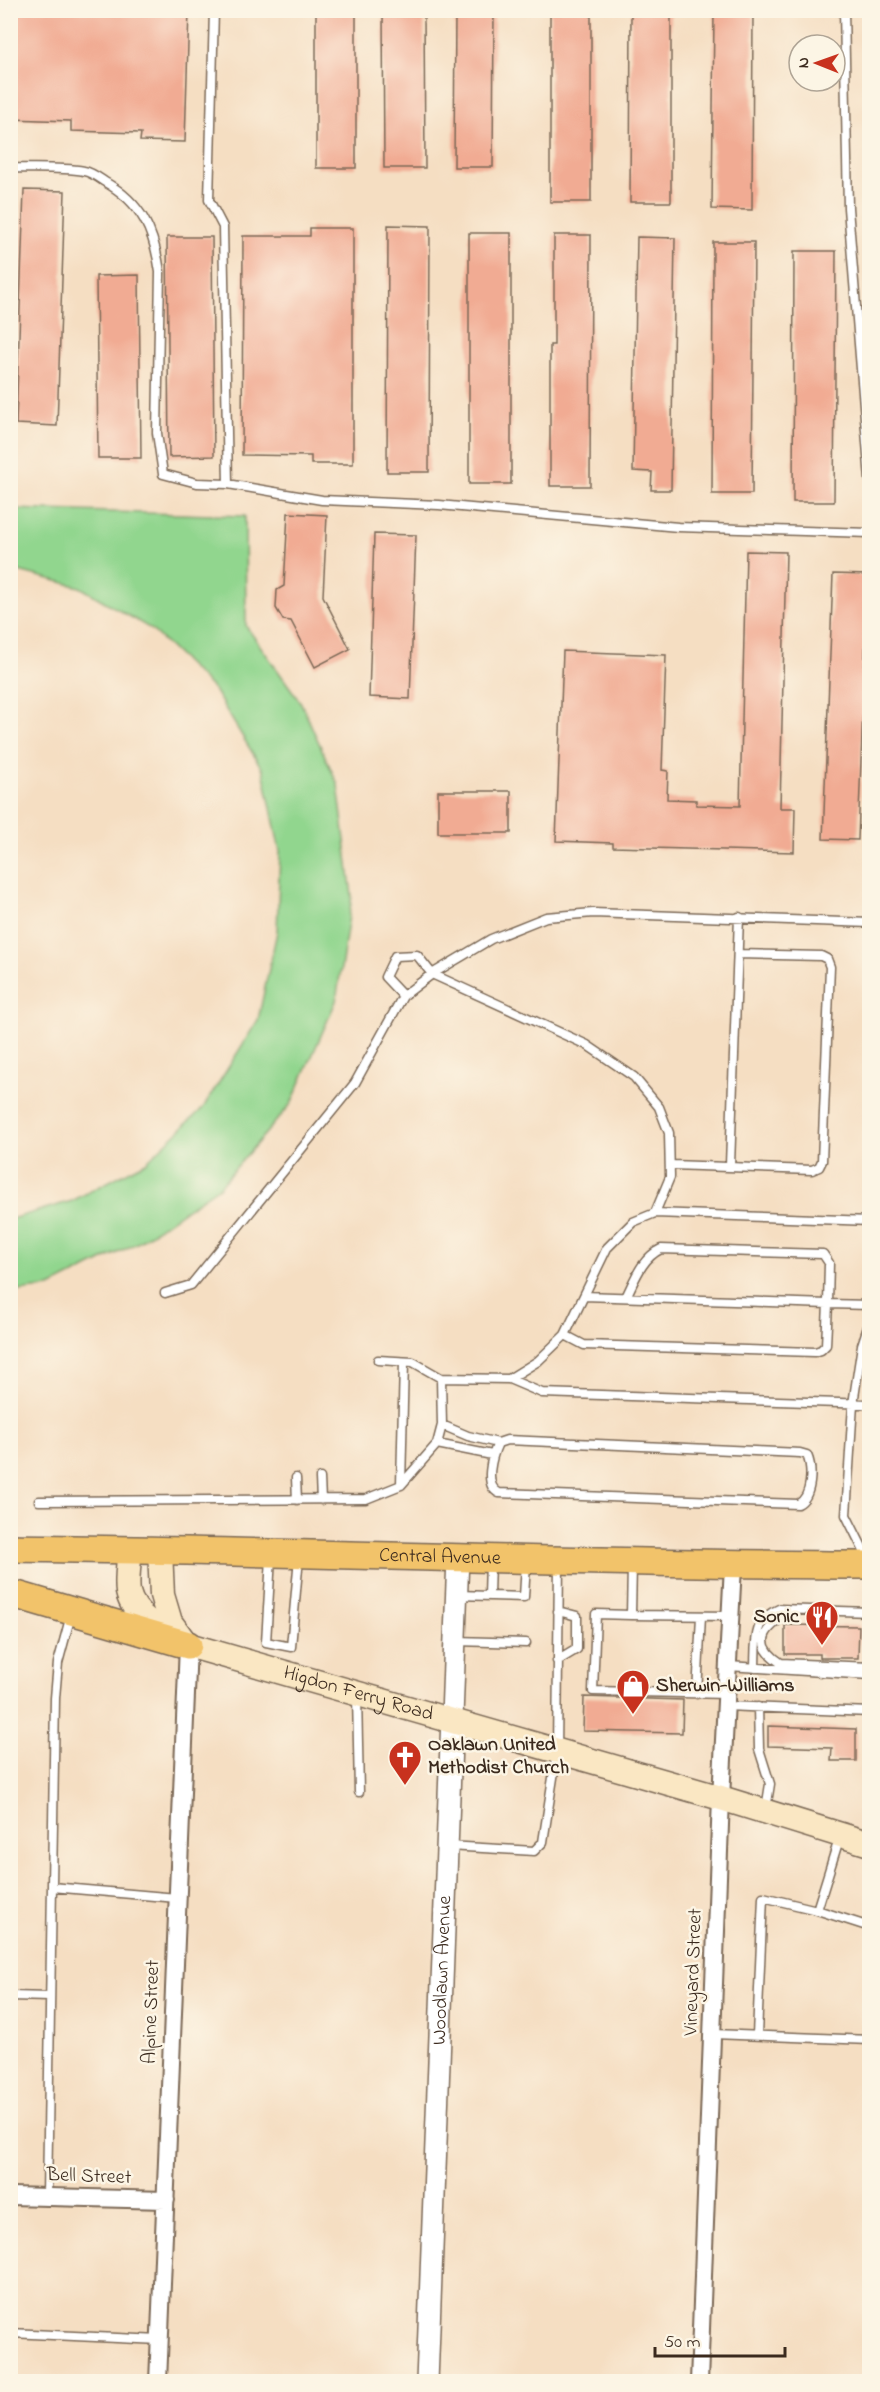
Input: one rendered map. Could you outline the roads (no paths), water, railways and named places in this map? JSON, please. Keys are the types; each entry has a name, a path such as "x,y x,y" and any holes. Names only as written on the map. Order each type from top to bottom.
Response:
{"main road":[{"name":"Central Avenue","path":"10,1548 526,1558 734,1565 870,1564"},
{"name":"Higdon Ferry Road","path":"130,1549 128,1593 135,1607 148,1622 188,1645 721,1798 870,1844"},
{"path":"160,1550 162,1595 170,1622 188,1645"},
{"path":"10,1593 188,1645"}],"street":[{"name":"Woodlawn Avenue","path":"428,2382 458,1557"},
{"name":"Vineyard Street","path":"699,2382 721,1798 734,1565"},
{"name":"Alpine Street","path":"158,2382 188,1645"},
{"name":"Bell Street","path":"10,2196 165,2200"}],"lane":[{"path":"214,10 209,200 223,227 228,484"},
{"path":"844,10 848,208 870,480"},
{"path":"10,168 86,171 110,185 134,204 148,224 157,247 160,272 157,433 163,474 197,483 228,484 322,500 440,505 678,527 870,533"},
{"path":"165,1293 191,1285 347,1093 355,1083 403,996 432,974 491,939 546,917 592,913 870,923"},
{"path":"730,1165 739,917"},
{"path":"671,1165 730,1165 812,1170 819,1167 822,1161 830,967 827,959 821,956 738,954"},
{"path":"403,996 385,977 395,956 417,955 432,974 587,1045 634,1077 659,1107 669,1133 670,1177 655,1213"},
{"path":"509,1379 538,1361 565,1335 608,1248 633,1222 655,1213 870,1221"},
{"path":"565,1335 584,1345 814,1352 822,1350 826,1345 829,1263 823,1254 661,1249 653,1253 643,1264 626,1297"},
{"path":"584,1296 870,1305"},
{"path":"870,1321 862,1345 853,1404 846,1515 870,1564"},
{"path":"378,1360 413,1362 441,1378 509,1379 542,1393 870,1404"},
{"path":"401,1485 404,1362"},
{"path":"39,1501 366,1499 401,1485 437,1444 442,1425 441,1378"},
{"path":"442,1425 468,1436 498,1443 507,1440 800,1453 807,1455 810,1462 808,1494 805,1501 798,1504 499,1493 494,1491 490,1485 492,1455 498,1443"},
{"path":"437,1444 492,1455"},
{"path":"296,1478 297,1500"},
{"path":"320,1478 321,1500"},
{"path":"271,1553 266,1642 291,1647 299,1553"},
{"path":"489,1596 490,1558"},
{"path":"457,1595 524,1597 526,1558"},
{"path":"447,1845 534,1851 543,1842 557,1752 559,1559"},
{"path":"631,1615 632,1561"},
{"path":"755,1668 756,1639 760,1622 767,1614 779,1610 870,1612"},
{"path":"794,1610 769,1626 764,1643 769,1655 781,1663 870,1667"},
{"path":"47,2197 55,1698 58,1663 72,1611"},
{"path":"557,1661 577,1649 577,1616 558,1611"},
{"path":"731,1616 596,1614 593,1691 698,1694 758,1707 870,1712"},
{"path":"698,1694 701,1616"},
{"path":"455,1641 526,1643"},
{"path":"728,1666 870,1675"},
{"path":"357,1694 359,1792"},
{"path":"758,1707 759,1749 770,1785 766,1812"},
{"path":"817,1910 840,1835"},
{"path":"52,1887 177,1898"},
{"path":"757,2035 763,1897 817,1910 870,1927"},
{"path":"10,1996 50,1996"},
{"path":"713,2034 870,2040"},
{"path":"10,2332 160,2340"}],"place":[{"name":"Sonic","path":"822,1646"},
{"name":"Sherwin-Williams","path":"633,1715"},
{"name":"Oaklawn United Methodist Church","path":"405,1786"}]}
